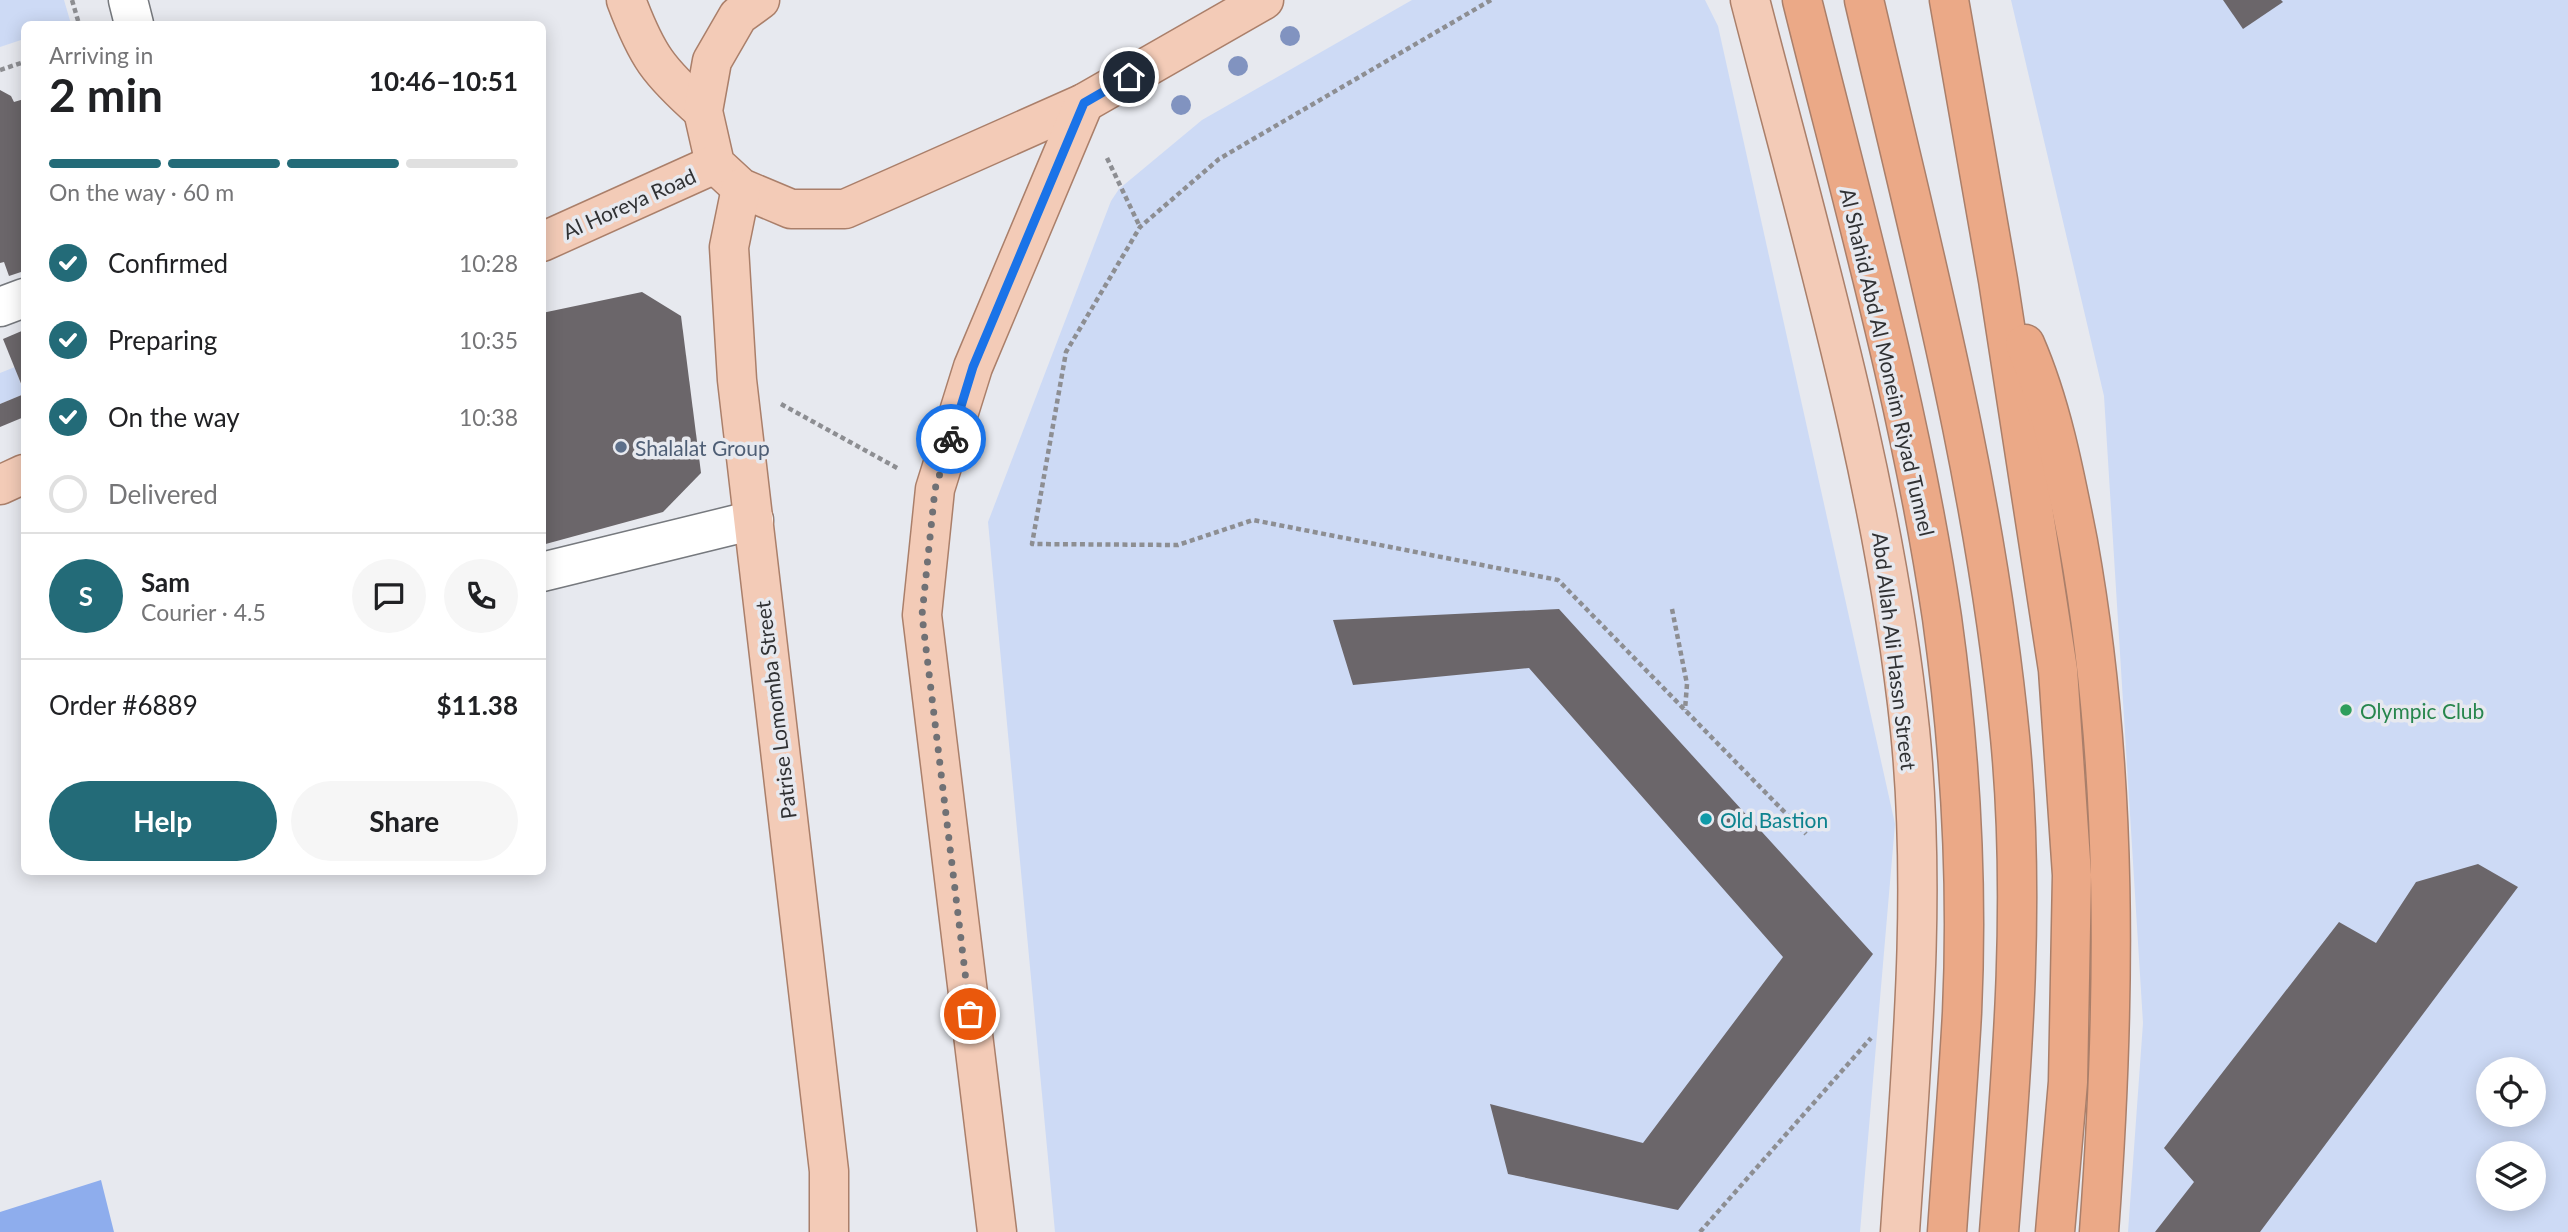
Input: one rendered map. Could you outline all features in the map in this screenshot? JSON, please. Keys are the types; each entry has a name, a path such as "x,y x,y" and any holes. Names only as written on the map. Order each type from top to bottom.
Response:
{"highway":[{"name":"Al Shahid Abd Al Moneim Riyad Tunnel","path":"1802,0 1893,364 1921,492 1942,621 1956,750 1962,880 1962,1011 1947,1232"},
{"path":"1864,0 1974,479 1996,609 2011,741 2017,873 2017,1005 1999,1232"},
{"path":"1949,0 1998,280 2058,670 2072,875 2068,1082 2056,1232"},
{"path":"1998,280 2038,374 2068,494 2091,614 2106,771 2112,929 2110,1087 2099,1232"}],"main road":[{"path":"626,0 639,33 663,76 703,111 728,176 791,209 845,209 1084,103 1264,0"},
{"path":"703,111 712,61 738,16 760,0"},
{"name":"Abd Allah Ali Hassn Street","path":"1750,0 1861,434 1891,583 1910,732 1917,883 1914,989 1900,1232"},
{"path":"997,1232 922,615 935,489 973,367 1084,103"},
{"name":"Al Horeya Road","path":"546,241 728,176"},
{"name":"Patrise Lomomba Street","path":"728,176 729,247 737,380 829,1171 829,1232"},
{"path":"0,485 21,475"}],"street":[{"path":"128,0 133,21"},
{"path":"0,307 21,299"},
{"path":"546,571 754,520"}],"path":[{"path":"72,0 78,21"},
{"path":"1491,0 1219,159 1140,227 1066,352 1032,544 1178,545 1253,520 1558,580 1806,834"},
{"path":"0,70 21,63"},
{"path":"1084,103 1119,188 1140,227"},
{"path":"737,380 935,489"},
{"path":"1672,609 1687,684 1685,710"},
{"path":"1700,1232 1914,989"}],"shaded area":[{"path":"0,0 64,0 70,21 21,21 21,40 0,47"},
{"path":"1412,0 1705,0 1718,26 1895,824 1860,1232 1055,1232 988,522 1111,201 1119,189 1202,120"},
{"name":"Olympic Club","path":"2011,0 2568,0 2568,1232 2128,1232 2143,1023 2104,396"},
{"path":"15,367 21,385 21,395 0,404 0,373"},
{"path":"101,1180 114,1232 0,1232 0,1212"}],"building":[{"path":"2223,0 2281,0 2283,2 2243,29"},
{"path":"0,90 11,96 14,102 21,100 21,272 9,276 4,262 0,263"},
{"path":"642,292 681,316 701,473 663,512 546,544 546,312"},
{"path":"21,331 21,384 3,339"},
{"path":"21,395 21,418 0,427 0,404"},
{"name":"Old Bastion","path":"1559,609 1873,954 1678,1210 1508,1174 1490,1104 1643,1143 1783,957 1529,668 1353,685 1333,620"},
{"path":"2478,864 2518,887 2260,1232 2155,1232 2194,1182 2164,1148 2339,922 2376,943 2416,882"}],"way so far":[{"path":"951,439 935,489 922,615 935,741 970,1014"}],"place":[{"name":"Shalalat Group","path":"621,447"},
{"name":"Olympic Club","path":"2346,710"},
{"name":"Old Bastion","path":"1706,819"}],"route":[{"path":"951,439 973,367 1084,103 1129,77"}]}
